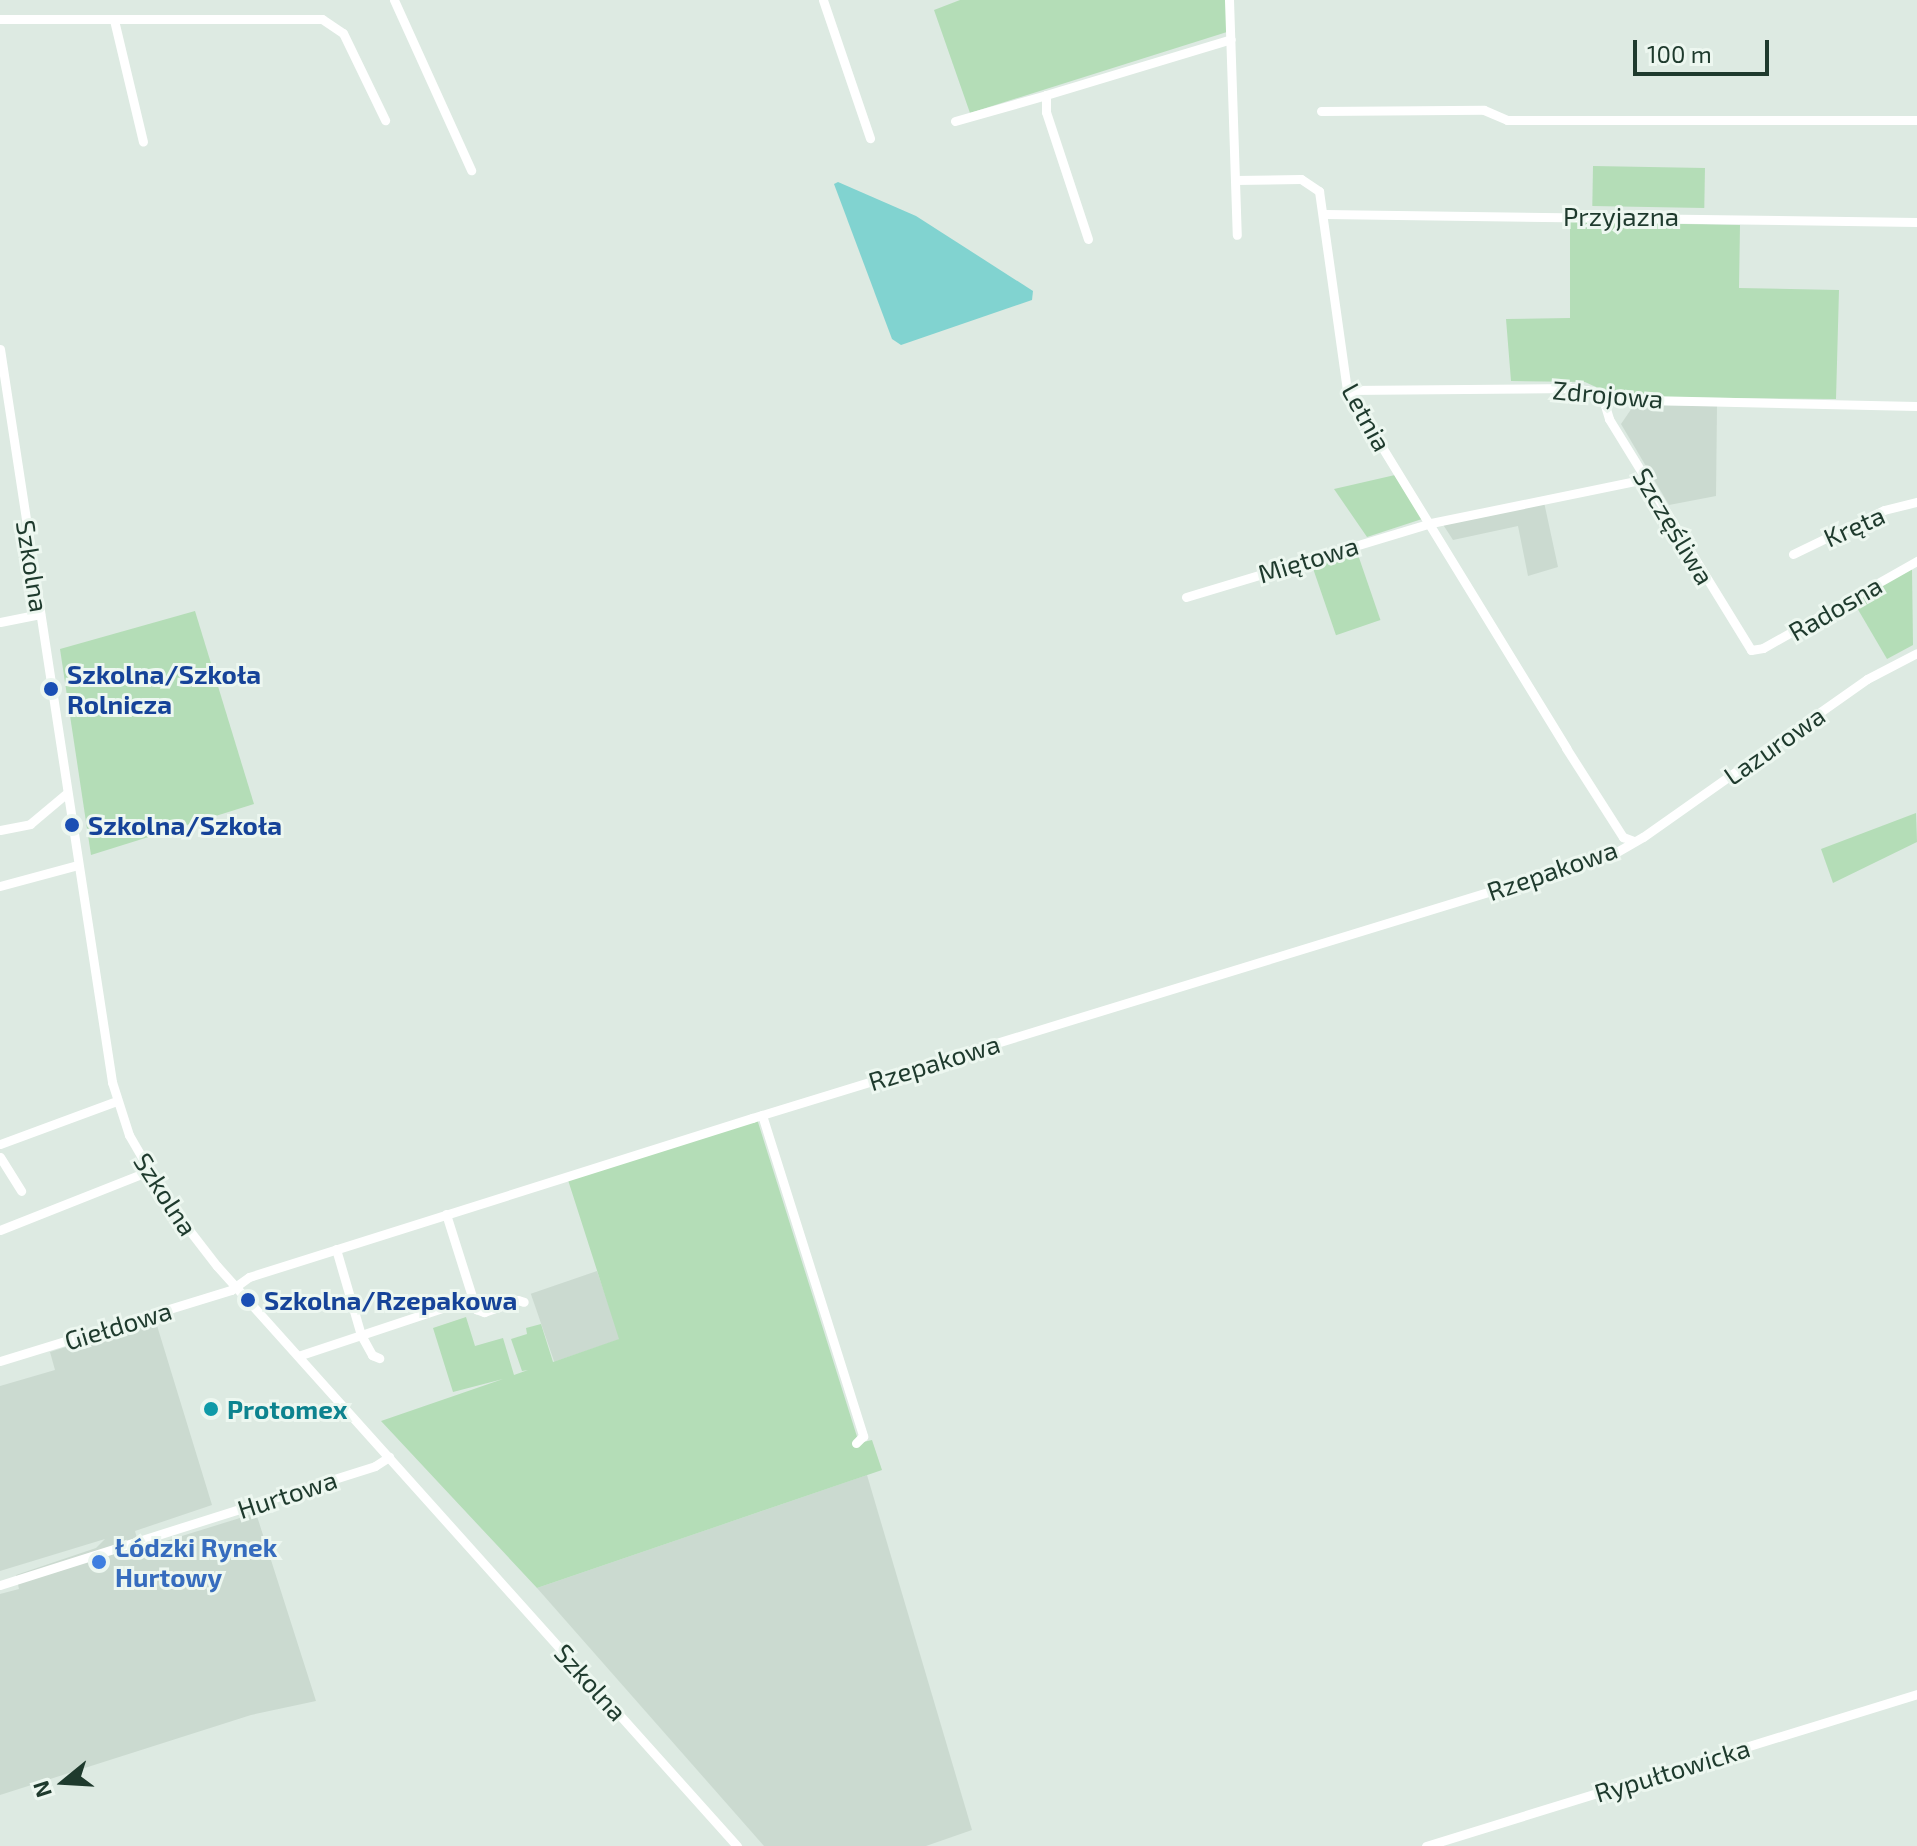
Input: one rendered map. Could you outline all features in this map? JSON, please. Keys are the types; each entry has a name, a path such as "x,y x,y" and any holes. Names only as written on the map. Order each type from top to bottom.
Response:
{"street":[{"path":"394,0 471,170"},
{"path":"823,0 870,138"},
{"path":"1229,0 1237,235"},
{"path":"0,19 322,19 343,33 385,120"},
{"path":"114,20 143,142"},
{"path":"955,121 1231,39"},
{"path":"1046,95 1046,112 1088,239"},
{"path":"1321,111 1484,110 1507,120 1917,120"},
{"name":"Letnia","path":"1235,180 1309,181 1319,191 1347,390 1566,748 1623,837 1634,841"},
{"name":"Przyjazna","path":"1324,214 1917,222"},
{"name":"Szkolna","path":"0,349 117,1101 149,1171 183,1224 235,1286 737,1846"},
{"name":"Zdrojowa","path":"1347,390 1572,388 1587,390 1603,399 1917,406"},
{"name":"Szczęśliwa","path":"1603,399 1609,419 1751,650"},
{"name":"Miętowa","path":"1186,597 1431,523 1645,479"},
{"name":"Kręta","path":"1793,554 1884,510 1917,502"},
{"name":"Radosna","path":"1751,650 1763,648 1917,561"},
{"path":"0,622 40,614"},
{"name":"Lazurowa","path":"1634,841 1867,679 1917,653"},
{"path":"0,830 30,824 67,793"},
{"name":"Rzepakowa","path":"235,1286 249,1277 446,1214 1615,853 1634,841"},
{"path":"0,886 78,865"},
{"path":"0,1144 117,1101"},
{"path":"762,1115 863,1436 856,1443"},
{"path":"0,1157 21,1191"},
{"path":"0,1230 149,1171"},
{"path":"446,1214 472,1298 480,1312 518,1300 524,1302"},
{"path":"336,1249 361,1335 372,1355 379,1358"},
{"name":"Giełdowa","path":"0,1361 235,1286"},
{"path":"298,1356 472,1298"},
{"name":"Hurtowa","path":"0,1585 375,1466 389,1457"},
{"name":"Rypułtowicka","path":"1426,1846 1917,1694"}],"shaded area":[{"path":"1634,405 1717,406 1716,496 1669,505 1621,424"},
{"path":"1544,502 1558,567 1528,576 1518,526 1453,540 1442,523"},
{"path":"597,1271 620,1339 554,1362 531,1294"},
{"path":"155,1319 212,1505 135,1531 140,1549 256,1513 316,1701 251,1715 0,1795 0,1594 19,1589 16,1575 96,1548 105,1539 0,1571 0,1386 55,1370 50,1352"},
{"path":"867,1475 972,1830 926,1846 764,1846 537,1588"}],"green space":[{"path":"960,0 1226,0 1227,32 970,113 934,10"},
{"path":"1593,166 1705,168 1704,208 1592,206"},
{"path":"1570,222 1740,225 1739,288 1839,290 1836,399 1645,397 1609,393 1585,382 1511,381 1506,319 1570,318"},
{"path":"1395,475 1422,519 1367,537 1334,489"},
{"path":"1356,549 1380,620 1336,635 1312,564"},
{"path":"1912,569 1913,645 1887,659 1853,601"},
{"path":"195,611 254,804 91,855 60,649"},
{"path":"1916,813 1917,842 1833,883 1821,849"},
{"path":"757,1119 859,1443 872,1440 882,1470 537,1588 381,1421 503,1379 453,1392 433,1328 466,1317 475,1346 503,1338 514,1375 528,1370 522,1371 511,1339 527,1334 526,1328 541,1324 553,1362 619,1339 568,1180"}],"water":[{"path":"838,182 916,216 1033,291 1032,300 901,345 892,339 834,184"}],"place":[{"name":"Szkolna/Szkoła Rolnicza","path":"51,689"},
{"name":"Szkolna/Szkoła","path":"72,825"},
{"name":"Szkolna/Rzepakowa","path":"248,1300"},
{"name":"Protomex","path":"211,1409"},
{"name":"Łódzki Rynek Hurtowy","path":"99,1562"}]}
